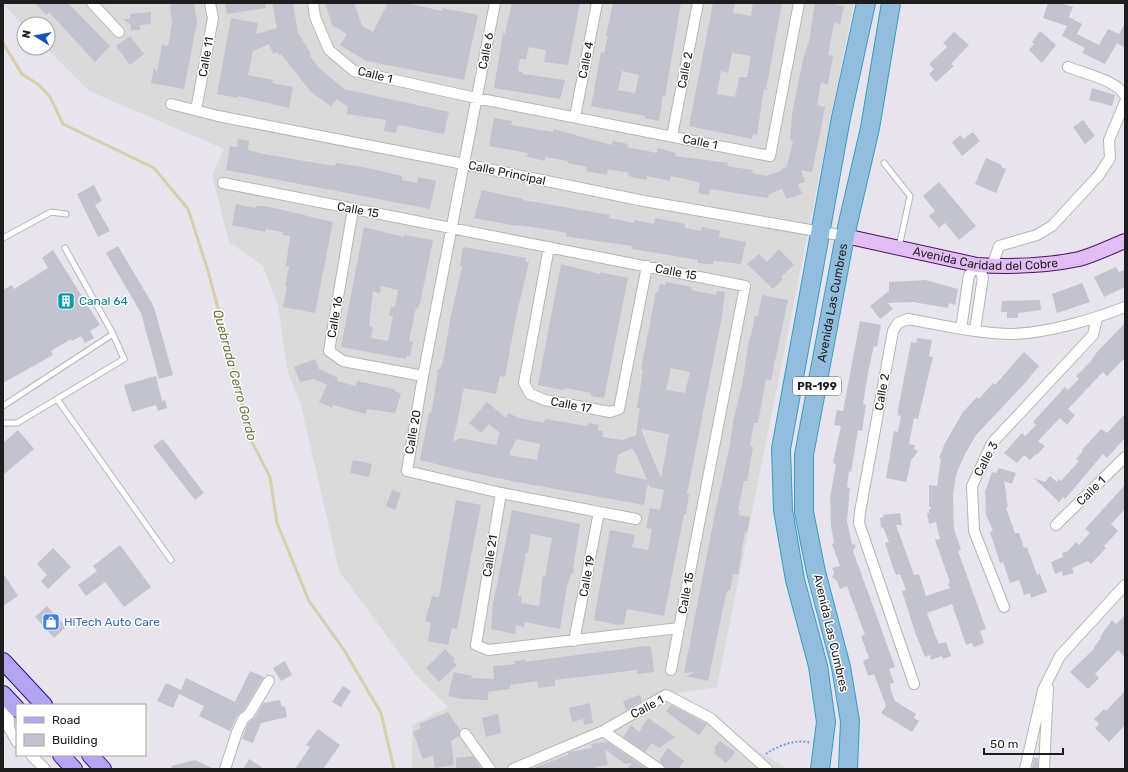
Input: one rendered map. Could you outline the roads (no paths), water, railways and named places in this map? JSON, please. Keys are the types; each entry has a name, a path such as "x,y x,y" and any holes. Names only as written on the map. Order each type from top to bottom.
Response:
{"highway":[{"name":"Avenida Las Cumbres","path":"820,769 826,722 818,666 795,580 783,510 781,449 841,118 866,3"},
{"name":"Avenida Las Cumbres","path":"848,769 850,721 841,667 816,572 806,519 804,455 845,236 870,128 891,3"}],"main road":[{"path":"3,662 43,704"},
{"path":"62,756 74,769"},
{"path":"91,756 103,769"}],"street":[{"path":"92,3 120,32"},
{"name":"Calle 11","path":"196,110 213,18 210,3"},
{"name":"Calle 1","path":"313,3 315,17 329,50 354,71 476,98 770,156 799,3"},
{"name":"Calle 6","path":"476,98 493,3"},
{"name":"Calle 4","path":"575,117 597,3"},
{"name":"Calle 2","path":"672,136 698,3"},
{"path":"1068,67 1112,84 1123,91 1125,96"},
{"path":"464,164 476,98"},
{"path":"992,266 999,246 1037,234 1052,226 1099,175 1110,158 1109,140 1125,102"},
{"name":"Calle Principal","path":"171,104 644,201 845,236"},
{"name":"Calle 20","path":"464,164 423,376 407,471 501,493 636,519"},
{"name":"Calle 15","path":"223,183 745,286 671,670"},
{"name":"Calle 16","path":"353,209 329,351 343,361 423,376"},
{"name":"Avenida Caridad del Cobre","path":"845,236 977,265 992,266 1030,265 1079,259 1125,241"},
{"name":"Calle 17","path":"549,247 524,382 530,394 545,400 610,412 619,409 647,266"},
{"path":"961,328 969,275 977,265 983,277 975,330"},
{"name":"Calle 2","path":"914,684 859,524 893,331 898,323 908,319 1009,334 1028,333 1097,318 1125,307"},
{"name":"Calle 3","path":"1004,607 974,531 972,486 992,443 1093,335 1097,318"},
{"name":"Calle 1","path":"1056,525 1125,457"},
{"name":"Calle 21","path":"501,493 476,645 488,650 574,641"},
{"name":"Calle 19","path":"574,641 599,512"},
{"path":"1025,769 1043,690 1060,656 1125,585"},
{"path":"574,641 679,628"},
{"path":"1044,769 1049,678"},
{"path":"225,769 240,726 269,682"},
{"name":"Calle 1","path":"513,769 603,731 666,695 710,718 767,769"},
{"path":"9,701 9,728 16,740"},
{"path":"603,731 659,769"},
{"path":"465,734 490,769"},
{"path":"32,756 45,769"}],"lane":[{"path":"884,163 910,196 899,248"},
{"path":"3,238 51,212 66,214"},
{"path":"3,423 17,423 124,359 113,334 65,248"},
{"path":"3,406 113,334"},
{"path":"58,399 171,560"}],"waterway":[{"name":"Quebrada Cerro Gordo","path":"3,43 22,74 39,85 50,97 63,124 154,168 188,209 208,271 229,349 250,438 270,477 277,523 309,601 344,650 381,713 394,769"}],"place":[{"name":"Canal 64","path":"66,301"},
{"name":"HiTech Auto Care","path":"51,622"}]}
